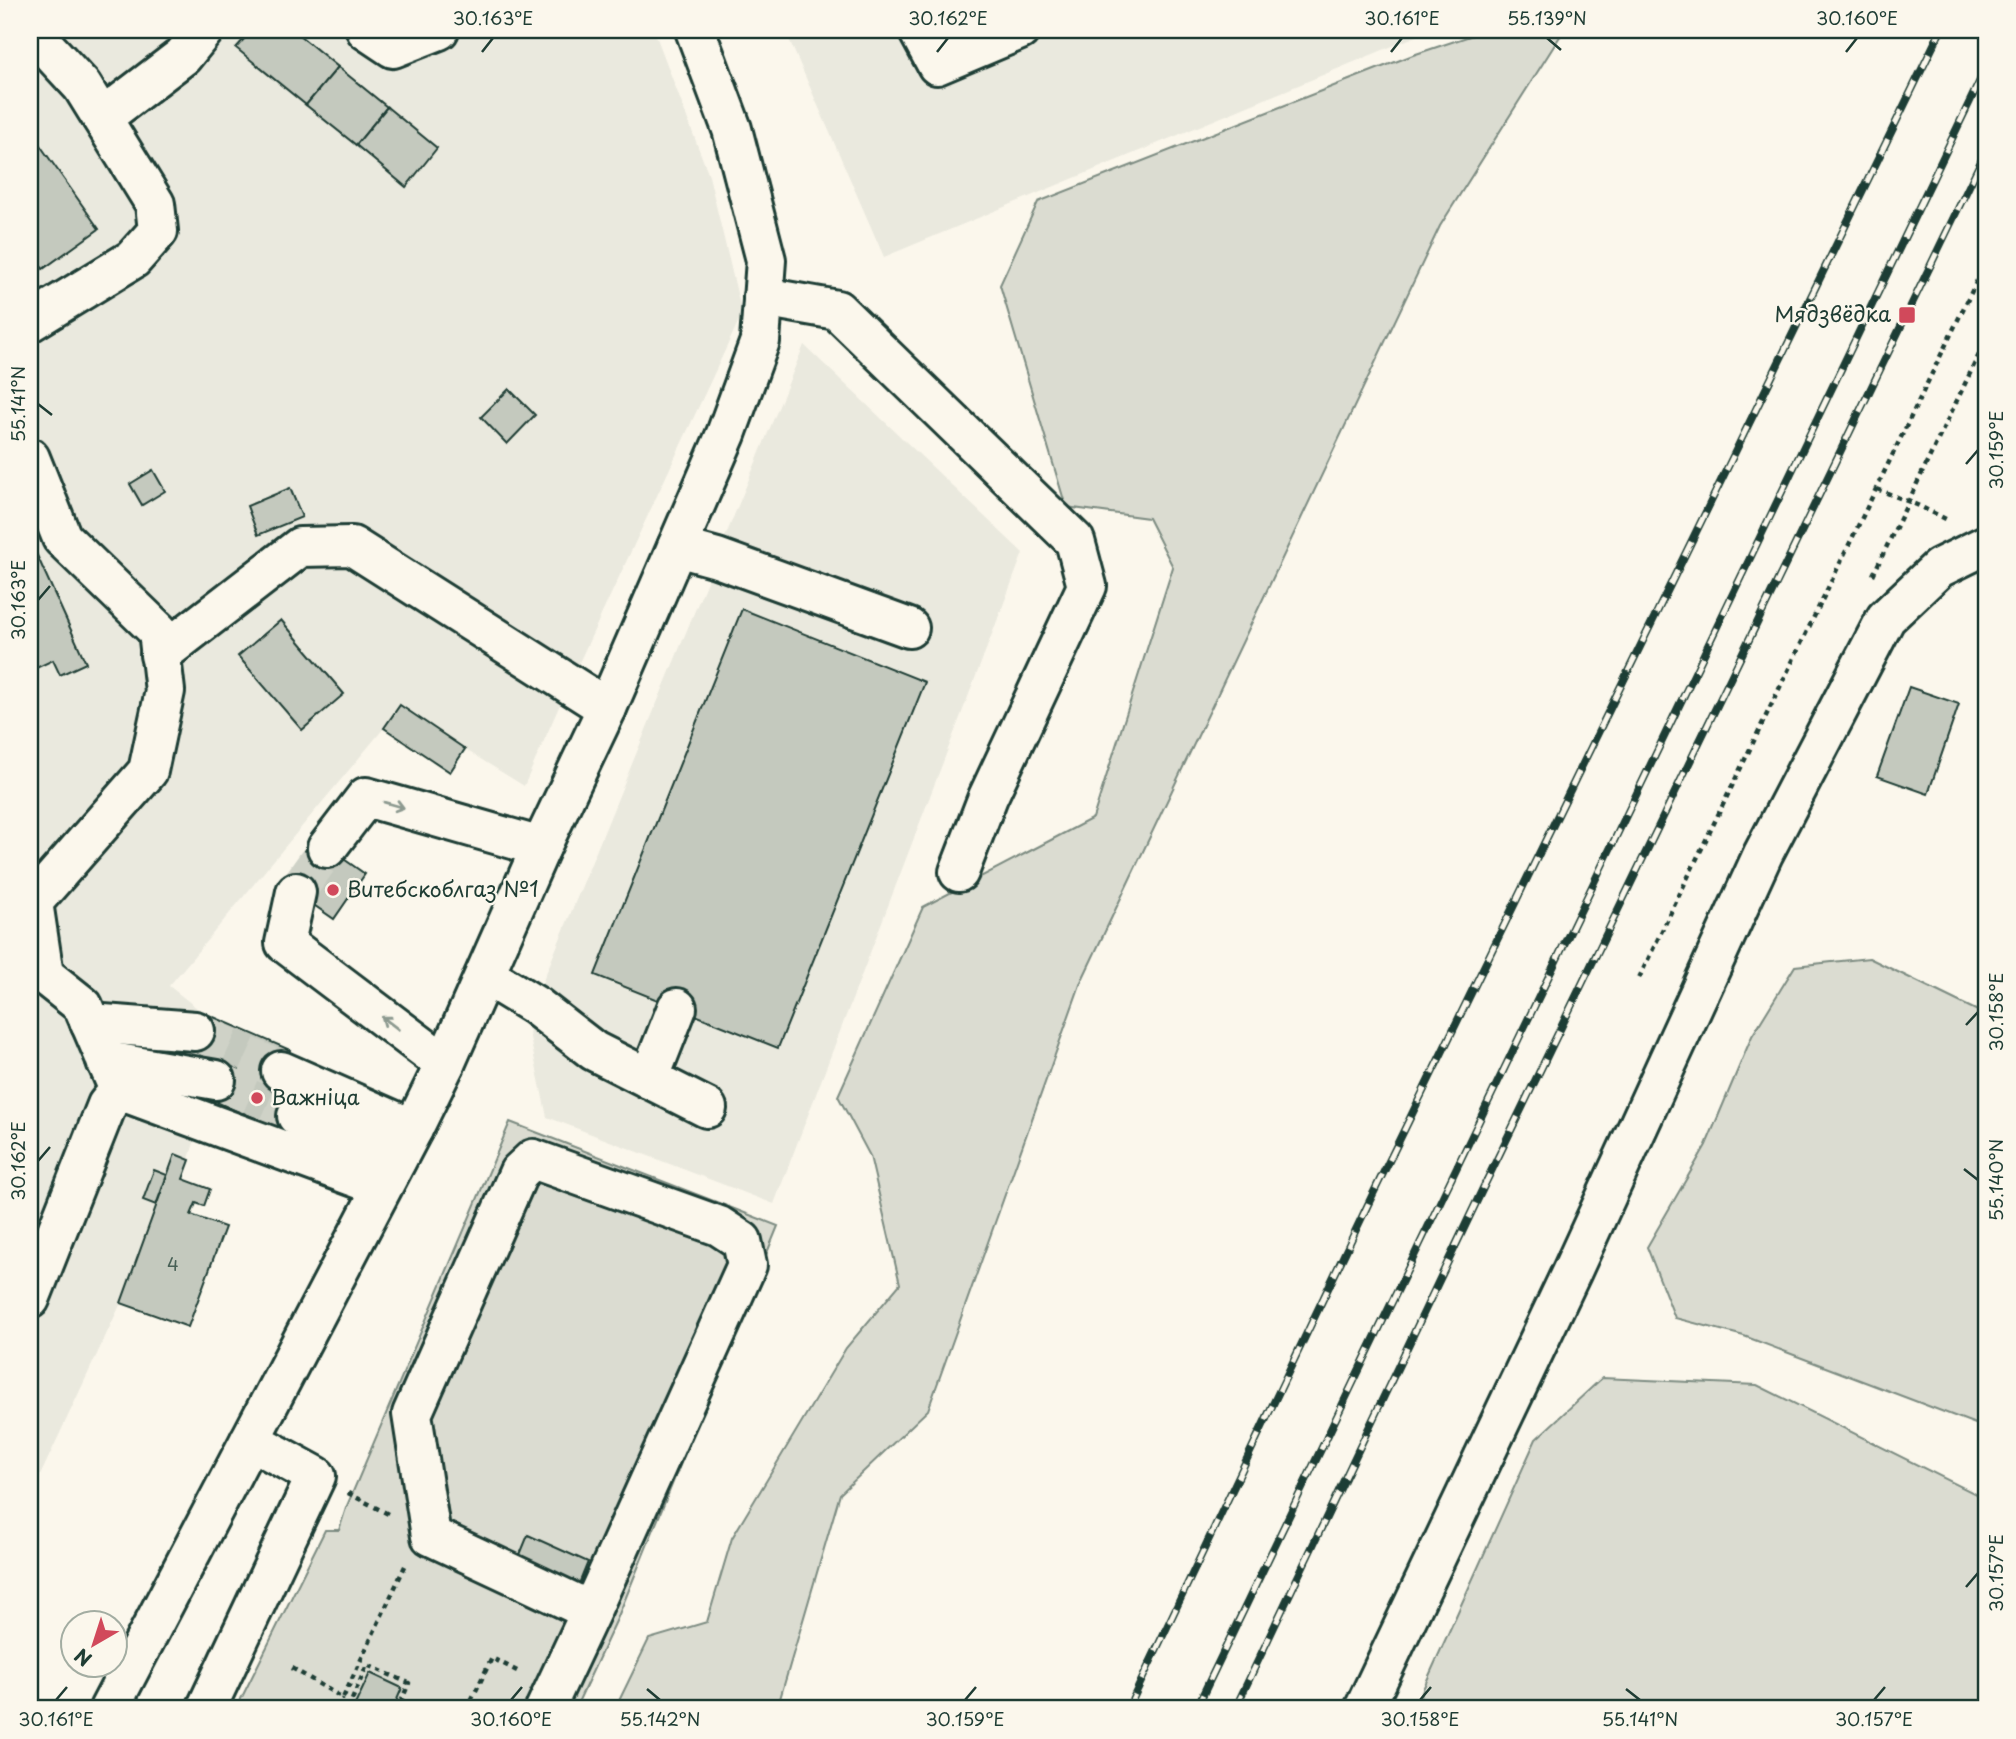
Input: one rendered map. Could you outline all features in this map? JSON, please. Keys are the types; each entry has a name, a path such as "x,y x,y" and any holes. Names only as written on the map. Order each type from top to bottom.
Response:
{"street":[{"path":"102,118 183,56 204,30"},
{"path":"366,30 393,48 439,30"},
{"path":"109,1709 445,1063 541,846 607,708 726,434 760,341 766,260 732,129 695,30"},
{"path":"918,30 937,65 1020,30"},
{"path":"30,322 133,259 158,232 155,204 53,38"},
{"path":"764,297 837,310 1075,541 1087,586 988,797 959,872"},
{"path":"30,458 62,538 158,631 165,691 148,771 33,902 37,972 83,1006 113,1075 107,1105 30,1299"},
{"path":"1364,1709 1577,1259 1763,854 1886,618 1939,568 1986,545"},
{"path":"160,655 300,547 352,546 607,708"},
{"path":"677,547 717,558 909,628"},
{"path":"327,848 366,797 541,846"},
{"path":"296,892 285,943 445,1063"},
{"path":"485,975 536,1006 594,1052 707,1108"},
{"path":"649,1079 677,1008"},
{"path":"90,1023 195,1031"},
{"path":"281,1071 397,1159"},
{"path":"113,1075 397,1159"},
{"path":"113,1075 216,1080"},
{"path":"297,1116 397,1159"},
{"path":"538,1694 591,1611 747,1265 742,1241 719,1226 533,1159 519,1172 412,1414 427,1534 591,1611"},
{"path":"206,1709 316,1476 250,1440"}],"path":[{"path":"1639,978 1986,262"},
{"path":"1877,489 1952,522"},
{"path":"316,1476 427,1534 338,1709"},
{"path":"467,1709 492,1658 538,1694"},
{"path":"348,1709 367,1665 409,1683 398,1709"},
{"path":"292,1668 343,1698"},
{"path":"252,1709 255,1703 268,1709"}],"shaded area":[{"path":"30,30 654,30 709,176 742,314 524,786 466,750 450,772 384,728 169,986 202,1012 290,1050 275,1085 290,1133 208,1098 183,1178 210,1189 204,1206 196,1203 192,1215 225,1227 188,1327 121,1303 30,1497"},
{"path":"785,30 1431,30 884,257"},
{"path":"1477,30 1564,30 1440,226 1081,982 928,1410 840,1494 777,1709 615,1709 649,1639 707,1622 732,1538 846,1348 900,1284 870,1156 838,1096 923,907 1093,818 1173,567 1148,518 1066,507 1000,285 1038,202 1413,55 1476,34"},
{"path":"804,345 1023,553 774,1204 547,1117 529,1033 540,988"},
{"path":"1869,958 1986,1015 1986,1428 1744,1336 1675,1318 1647,1247 1706,1145 1752,1036 1795,966"},
{"path":"510,1122 778,1226 617,1619 575,1709 236,1709 325,1530 339,1530"},
{"path":"1602,1378 1757,1385 1986,1499 1986,1709 1414,1709 1536,1439"}],"building":[{"path":"252,30 293,30 338,67 306,105 236,48"},
{"path":"338,67 387,107 356,145 306,105"},
{"path":"387,107 437,148 406,187 356,145"},
{"path":"30,131 99,229 43,269 30,249"},
{"path":"509,389 535,415 507,444 481,417"},
{"path":"153,470 165,491 142,505 130,484"},
{"path":"290,488 302,517 258,535 247,506"},
{"path":"30,540 86,663 60,675 53,660 30,671"},
{"path":"742,609 925,682 778,1048 595,975"},
{"path":"281,620 344,694 302,730 238,656"},
{"path":"1909,687 1959,704 1928,794 1877,776"},
{"path":"400,705 465,749 450,772 384,728"},
{"path":"314,838 365,874 334,919 282,883"},
{"path":"202,1012 290,1050 275,1086 187,1048"},
{"name":"Важніца","path":"223,1063 305,1099 290,1133 208,1098"},
{"path":"175,1154 190,1160 183,1179 210,1189 204,1206 196,1203 191,1215 225,1227 188,1327 121,1303"},
{"path":"154,1170 167,1175 156,1205 143,1200"},
{"path":"528,1535 588,1562 579,1584 519,1557"},
{"path":"370,1673 402,1688 393,1709 353,1709"}],"tunnel":[{"path":"296,892 327,848"},
{"path":"195,1031 281,1071"},
{"path":"216,1080 297,1116"}],"railway":[{"path":"1128,1709 1372,1196 1941,30"},
{"path":"1196,1709 1986,68"},
{"path":"1235,1709 1485,1184 1986,151"}],"place":[{"name":"Мядзвёдка","path":"1907,315"},
{"name":"Витебскоблгаз №1","path":"333,890"},
{"name":"Важніца","path":"257,1098"}]}
